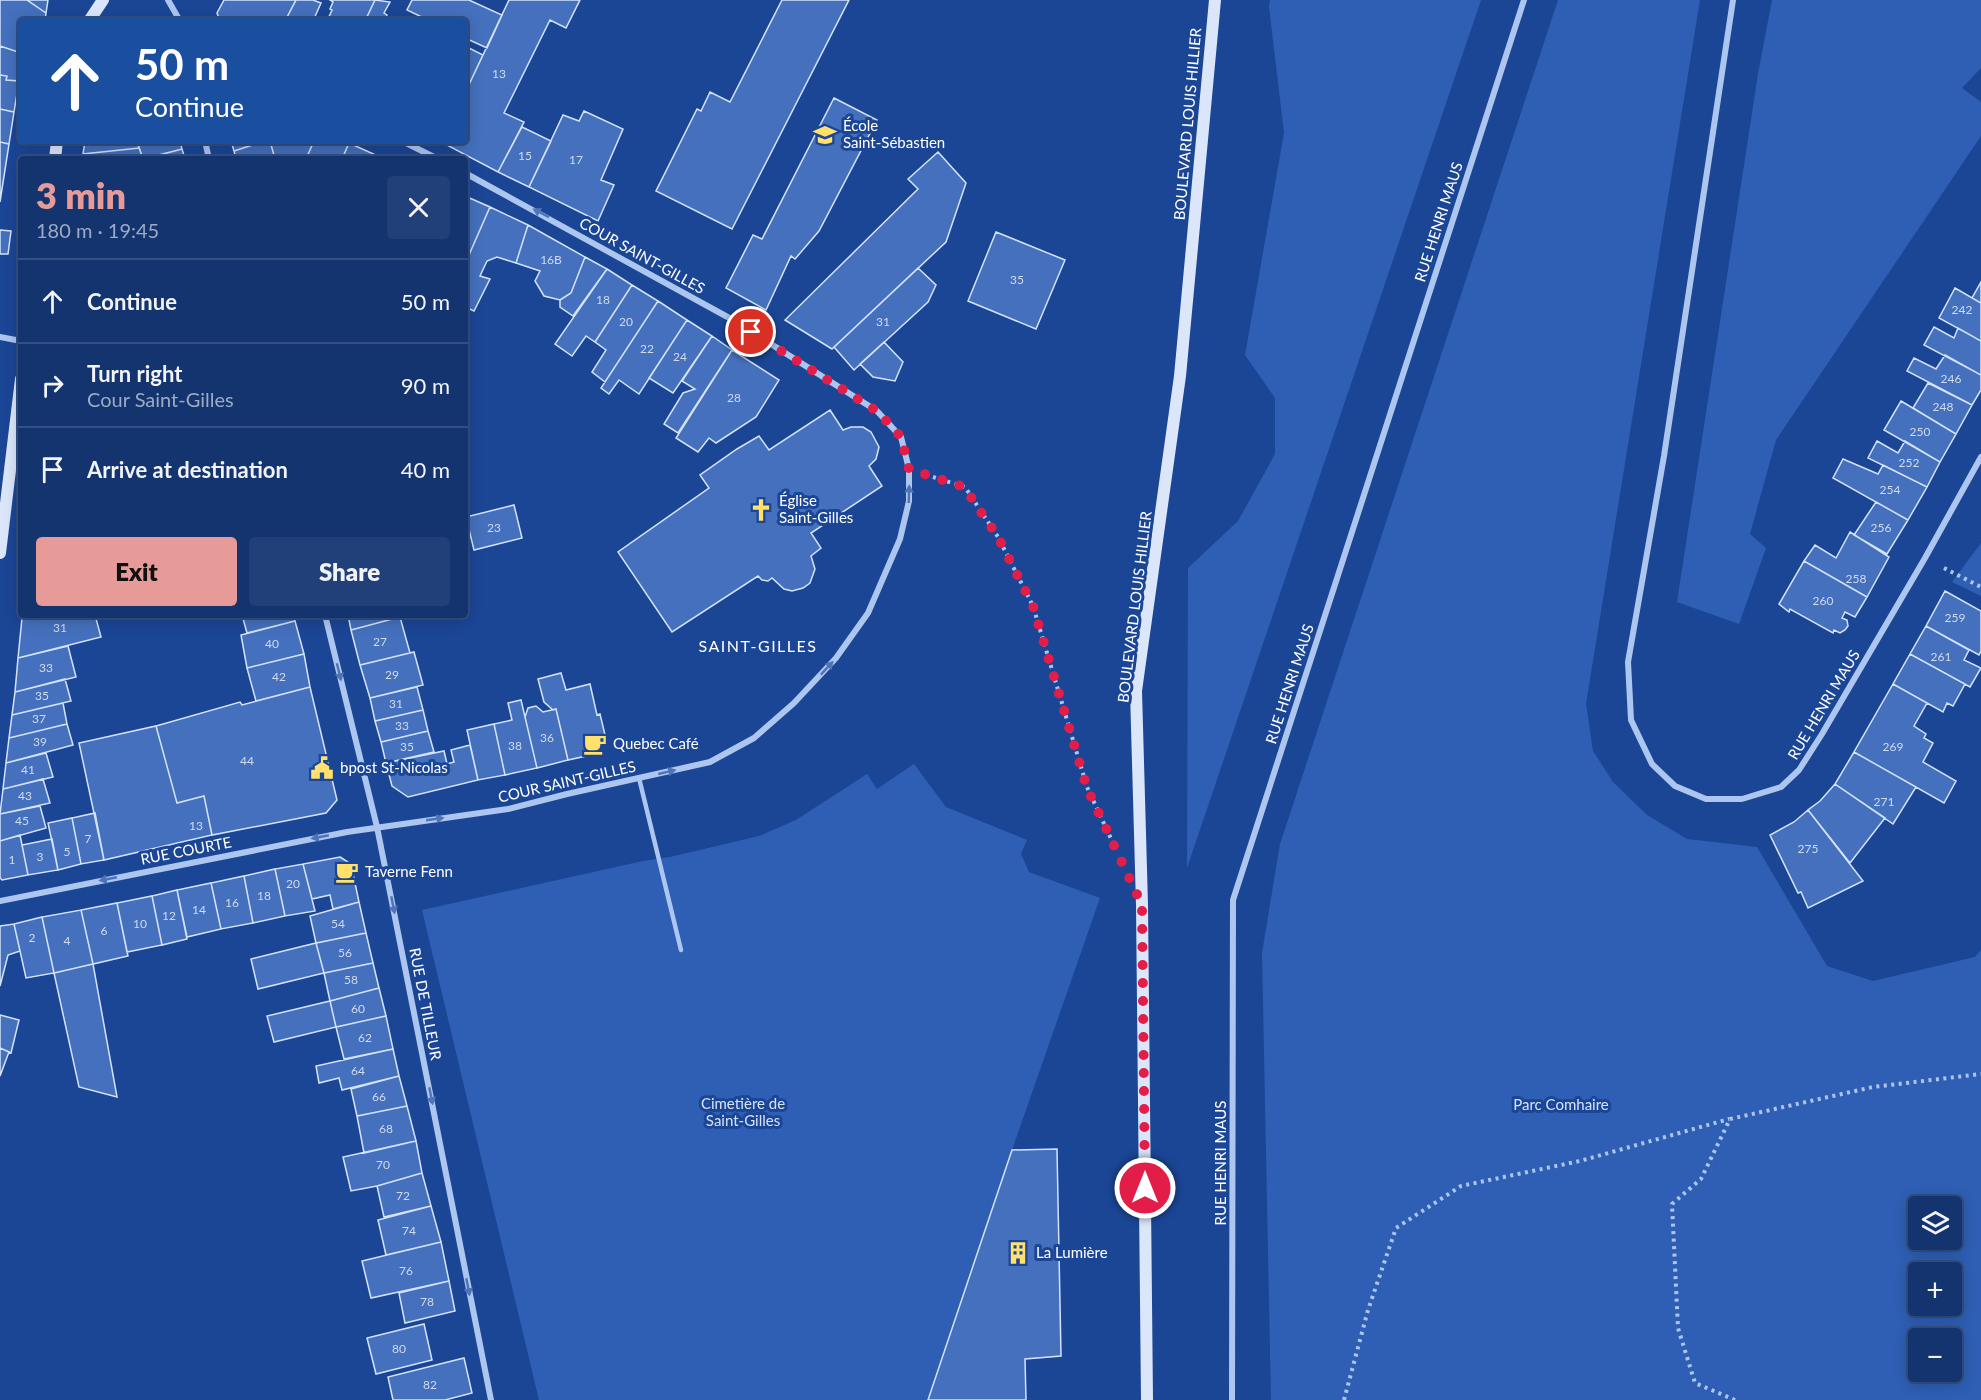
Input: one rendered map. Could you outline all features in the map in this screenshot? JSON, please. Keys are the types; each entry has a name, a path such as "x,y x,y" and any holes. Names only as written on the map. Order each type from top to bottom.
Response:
{"street":[{"path":"91,18 103,0"},
{"path":"168,0 178,18"},
{"name":"BOULEVARD LOUIS HILLIER","path":"1147,1400 1142,905 1136,691 1180,376 1215,0"},
{"name":"RUE HENRI MAUS","path":"1232,1400 1233,900 1524,0"},
{"name":"RUE HENRI MAUS","path":"1732,0 1664,456 1628,662 1631,720 1652,765 1675,786 1706,799 1742,800 1781,787 1799,770 1822,734 1981,458"},
{"path":"408,144 432,156"},
{"name":"COUR SAINT-GILLES","path":"378,827 508,809 710,762 754,738 794,703 836,658 868,613 900,539 909,501 909,469 901,437 877,411 733,320 468,175"},
{"path":"0,337 18,340"},
{"path":"0,553 18,404"},
{"name":"RUE DE TILLEUR","path":"327,618 378,827 491,1400"},
{"name":"RUE COURTE","path":"0,901 378,827"}],"lane":[{"path":"639,778 681,951"}],"path":[{"path":"909,469 964,487 998,537 1033,606 1087,788 1117,852"},
{"path":"1925,558 1981,587"},
{"path":"1344,1400 1368,1310 1396,1228 1461,1186 1580,1161 1730,1119 1872,1087 1981,1074"},
{"path":"1730,1119 1701,1179 1672,1204 1678,1328 1695,1383 1735,1400"}],"green space":[{"path":"1270,0 1481,0 1187,868 1188,568 1238,521 1275,454 1275,398 1245,355 1284,133"},
{"name":"Parc Comhaire","path":"1558,0 1700,0 1586,704 1593,751 1613,782 1647,815 1687,839 1757,847 1827,966 1873,981 1975,957 1981,950 1981,1400 1271,1400 1262,953 1280,844"},
{"path":"1772,0 1981,0 1981,68 1962,88 1981,102 1981,136 1776,440 1750,534 1766,548 1739,624 1677,602 1758,74"},
{"path":"1981,543 1981,596 1952,582"},
{"name":"Cimetière de Saint-Gilles","path":"914,764 946,807 1027,840 1021,854 1029,872 1100,898 928,1400 539,1400 422,910 759,836 796,820 867,774 877,789"}],"building":[{"path":"0,0 27,0 46,13 45,18 18,18 18,52 0,46"},
{"path":"27,0 48,0 46,13"},
{"path":"224,0 296,0 287,18 219,18 217,13"},
{"path":"296,0 313,0 321,3 314,18 287,18"},
{"path":"330,0 375,0 366,18 328,18 333,2"},
{"path":"375,0 390,2 384,13 387,15 386,18 366,18"},
{"path":"412,0 469,0 502,15 487,48 468,39 468,18 424,18 407,10"},
{"path":"509,0 580,0 566,28 550,20 504,113 524,122 498,172 445,144 468,144 468,87"},
{"path":"782,0 849,0 732,229 656,191 697,109 701,111 710,92 730,102"},
{"path":"0,46 18,52 18,81 6,80 7,76 0,75"},
{"path":"468,48 483,55 468,87"},
{"path":"0,75 7,76 6,80 18,81 18,87 14,112 0,109"},
{"path":"834,98 877,120 819,231 795,259 791,256 766,310 726,288 753,235 762,239"},
{"path":"0,109 14,112 9,144 0,142"},
{"path":"584,111 623,129 601,180 614,185 598,221 529,187 563,115 579,121"},
{"path":"522,127 551,141 529,187 498,172"},
{"path":"0,142 9,144 0,202"},
{"path":"85,144 138,144 139,148 83,154"},
{"path":"138,144 181,144 182,149 155,156 142,156"},
{"path":"232,144 256,144 234,151"},
{"path":"256,144 271,144 274,156 235,156 234,151"},
{"path":"271,144 313,144 307,156 274,156"},
{"path":"313,144 349,144 343,156 307,156"},
{"path":"349,144 351,144 378,156 343,156"},
{"path":"139,148 142,156 83,156 83,154"},
{"path":"182,149 184,156 156,156"},
{"path":"938,152 966,183 946,242 832,349 785,320 918,189 908,179"},
{"path":"468,197 490,207 468,257"},
{"path":"490,207 528,225 516,263 497,257 487,261 480,276 490,279 474,311 468,308 468,257"},
{"path":"528,225 585,257 571,293 560,300 544,296 535,281 540,271 516,263"},
{"path":"0,230 11,231 8,254 0,254"},
{"path":"996,232 1065,260 1036,329 968,301"},
{"path":"585,257 607,269 573,316 560,307 560,300 571,293"},
{"path":"918,268 936,285 928,302 854,370 834,347"},
{"path":"607,269 632,285 595,342 586,336 572,356 555,344"},
{"path":"1981,282 1981,303 1972,298"},
{"path":"632,285 658,301 605,382 592,372 606,350 595,342"},
{"path":"1955,288 1981,303 1981,341 1939,318"},
{"path":"658,301 687,320 639,394 619,380 609,394 601,388"},
{"path":"687,320 712,336 673,393 649,378"},
{"path":"1934,327 1954,338 1958,328 1981,341 1981,375 1924,345"},
{"path":"712,336 732,350 678,433 664,424 683,393 695,389 682,381"},
{"path":"884,342 903,362 895,381 873,377 860,364"},
{"path":"732,350 779,380 756,417 716,443 709,438 698,452 676,438"},
{"path":"1945,355 1981,375 1981,390 1972,405 1907,371 1914,358 1936,369"},
{"path":"1928,383 1972,405 1956,434 1913,408"},
{"path":"1901,401 1956,434 1940,462 1884,430"},
{"name":"Église Saint-Gilles","path":"830,410 843,430 863,427 871,432 879,447 876,459 869,466 882,486 811,533 821,548 811,556 815,569 810,583 803,588 792,591 784,589 772,578 768,581 758,576 672,632 618,552 709,488 700,475 737,449 759,436 769,450"},
{"path":"1877,441 1898,453 1905,441 1940,462 1927,487 1868,458"},
{"path":"1843,459 1878,474 1883,465 1927,487 1908,520 1833,478"},
{"path":"1876,502 1908,520 1887,554 1854,535"},
{"path":"514,505 522,538 474,550 468,516"},
{"path":"1850,532 1889,557 1867,597 1804,561 1815,545 1836,558"},
{"path":"1804,561 1867,597 1855,617 1845,612 1842,618 1847,620 1848,626 1840,633 1834,630 1833,633 1790,609 1789,612 1779,604"},
{"path":"1945,591 1981,611 1981,651 1979,655 1926,626"},
{"path":"22,618 96,618 101,637 18,658"},
{"path":"243,618 294,618 295,621 247,633"},
{"path":"349,618 396,618 351,630"},
{"path":"400,618 410,653 360,665 351,630"},
{"path":"295,621 304,654 247,668 241,635"},
{"path":"1926,626 1969,650 1964,660 1981,668 1970,687 1910,654"},
{"path":"68,646 76,677 15,692 18,658"},
{"path":"414,652 423,685 370,698 360,665"},
{"path":"304,654 310,687 256,701 247,668"},
{"path":"1910,654 1965,684 1953,706 1947,703 1943,712 1893,684"},
{"path":"561,673 566,690 590,684 597,715 600,714 606,739 595,754 568,760 556,709 553,710 544,702 538,679"},
{"path":"65,679 71,701 12,715 15,692"},
{"path":"1893,684 1927,703 1914,726 1926,734 1924,738 1933,743 1923,762 1956,781 1944,803 1854,752"},
{"path":"310,687 337,800 326,813 212,835 204,796 177,803 156,726 240,702 242,705"},
{"path":"417,687 423,710 375,721 370,698"},
{"path":"521,700 537,768 505,775 494,724 512,720 508,703"},
{"path":"63,703 67,724 9,738 12,715"},
{"path":"536,706 543,712 556,709 568,760 537,768 525,717 528,708"},
{"path":"423,710 428,731 381,742 375,721"},
{"path":"67,724 73,745 6,763 9,738"},
{"path":"494,724 505,775 478,780 467,730"},
{"path":"156,726 177,803 204,796 212,835 104,860 79,743"},
{"path":"428,731 434,752 386,763 381,742"},
{"path":"470,745 478,780 408,797 392,786 386,763 444,751 447,764 454,762 451,750"},
{"path":"1854,752 1916,787 1893,824 1835,784"},
{"path":"46,753 53,777 3,789 6,763"},
{"path":"43,779 50,803 0,814 3,789"},
{"path":"1835,784 1885,818 1850,863 1808,810 1820,801"},
{"path":"40,806 46,828 0,841 0,814"},
{"path":"1808,810 1863,881 1808,908 1801,892 1798,893 1770,835 1794,822"},
{"path":"95,813 104,860 81,864 72,818"},
{"path":"72,818 81,864 58,870 48,823"},
{"path":"20,835 28,875 2,880 0,878 0,841"},
{"path":"52,839 58,870 28,875 22,845"},
{"path":"340,857 351,864 359,902 333,909 330,895 312,899 303,864"},
{"path":"303,864 315,911 285,916 275,869"},
{"path":"275,869 285,916 253,923 244,876"},
{"path":"244,876 253,923 221,929 211,883"},
{"path":"211,883 221,929 187,937 177,890"},
{"path":"177,890 187,939 162,945 152,896"},
{"path":"152,896 162,945 127,952 117,903"},
{"path":"359,902 366,933 316,943 310,916"},
{"path":"117,903 128,956 93,964 81,910"},
{"path":"81,910 93,964 54,973 42,917"},
{"path":"42,917 54,973 26,978 14,924"},
{"path":"14,924 20,951 8,955 0,986 0,926"},
{"path":"366,933 373,963 324,973 316,943"},
{"path":"316,943 324,973 258,989 251,959"},
{"path":"373,963 379,988 330,1001 324,973"},
{"path":"93,964 117,1097 79,1087 54,973"},
{"path":"379,988 386,1016 336,1027 330,1001"},
{"path":"330,1001 336,1027 274,1042 267,1016"},
{"path":"0,1015 19,1020 11,1053 0,1048"},
{"path":"386,1016 393,1049 344,1059 336,1027"},
{"path":"0,1048 9,1052 0,1076"},
{"path":"393,1049 399,1076 342,1090 339,1078 319,1083 316,1066"},
{"path":"399,1076 407,1106 357,1116 351,1089"},
{"path":"407,1106 416,1141 364,1153 357,1116"},
{"path":"416,1141 422,1173 351,1191 343,1157"},
{"name":"La Lumière","path":"1057,1149 1061,1356 1025,1359 1026,1400 928,1400 1012,1150"},
{"path":"422,1173 431,1206 384,1217 377,1186"},
{"path":"431,1206 441,1242 386,1255 378,1220"},
{"path":"441,1242 449,1281 371,1298 362,1261"},
{"path":"449,1281 455,1311 405,1323 399,1293"},
{"path":"424,1324 432,1360 376,1374 367,1338"},
{"path":"464,1358 472,1393 445,1400 393,1400 388,1377"}],"place":[{"name":"École Saint-Sébastien","path":"825,135"},
{"name":"Église Saint-Gilles","path":"761,510"},
{"name":"Quebec Café","path":"595,744"},
{"name":"bpost St-Nicolas","path":"322,768"},
{"name":"Taverne Fenn","path":"347,872"},
{"name":"La Lumière","path":"1018,1253"}],"district":[{"name":"SAINT-GILLES","path":"758,646"}],"route":[{"path":"751,332 877,411 901,437 909,469 964,487 998,537 1033,606 1087,788 1142,905 1145,1188"}]}
